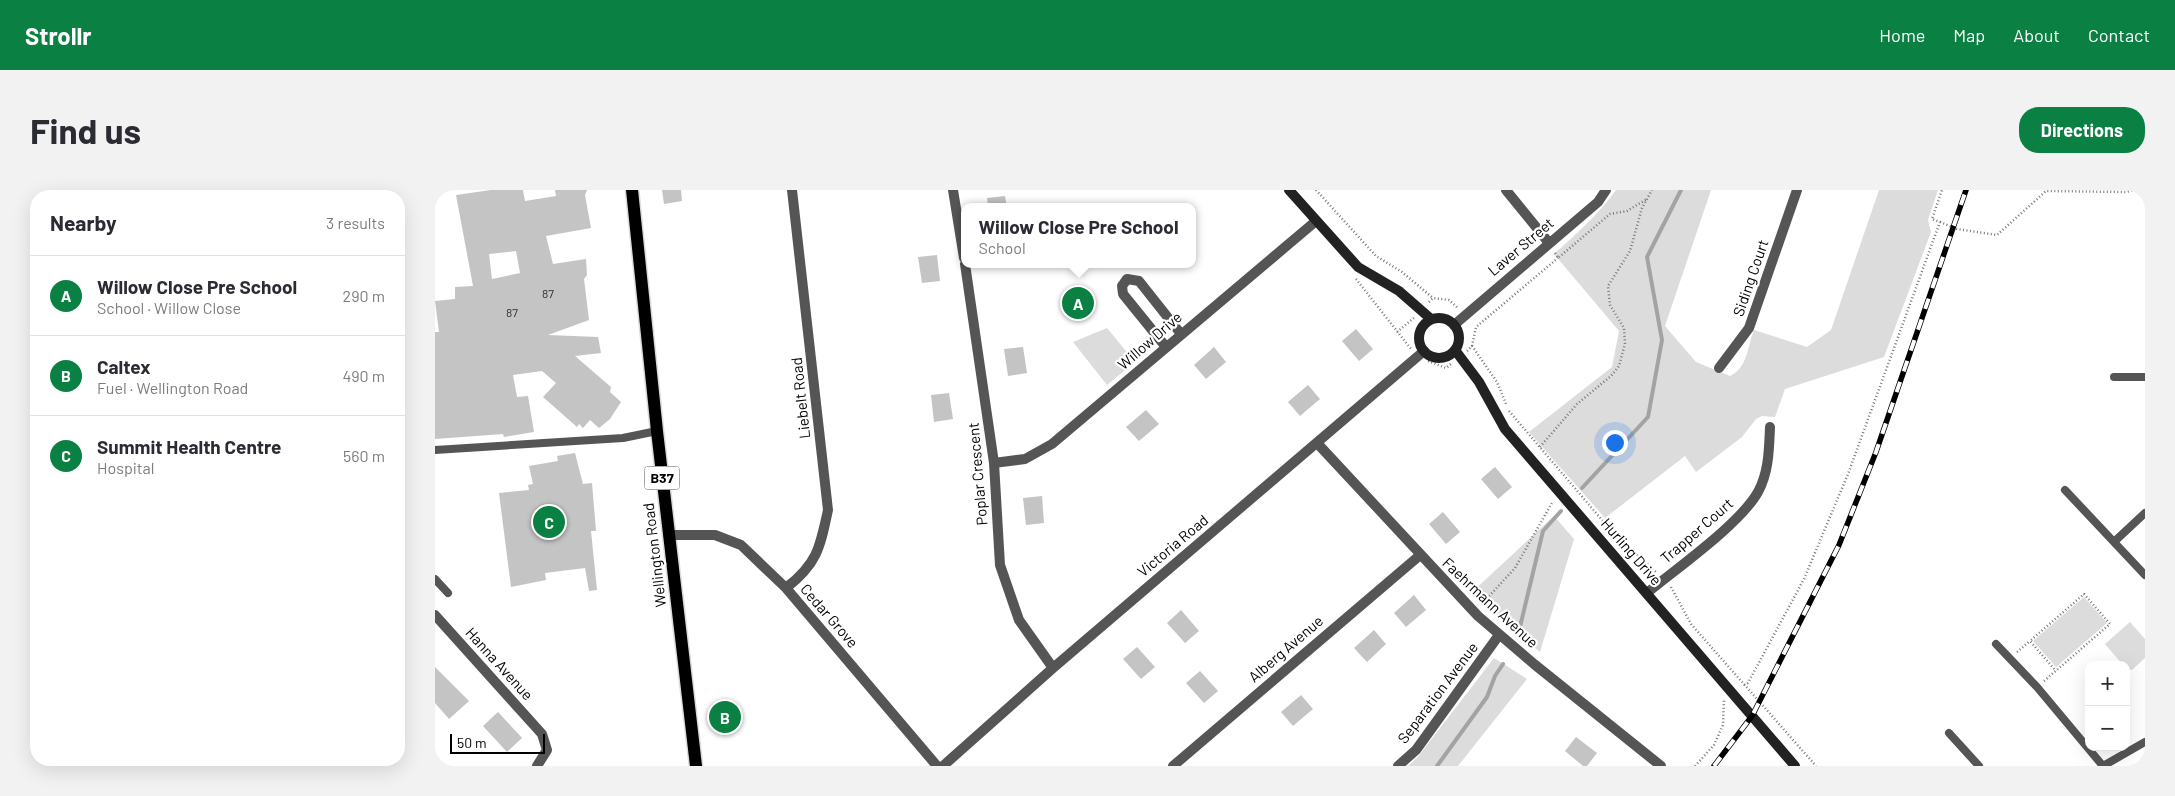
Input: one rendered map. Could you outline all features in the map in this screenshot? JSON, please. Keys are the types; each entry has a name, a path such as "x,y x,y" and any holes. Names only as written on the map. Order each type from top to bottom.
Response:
{"main road":[{"name":"Wellington Road","path":"632,190 657,431 697,766"}],"street":[{"name":"Liebelt Road","path":"786,588 804,574 819,550 828,510 792,190"},
{"path":"953,190 961,239"},
{"path":"1289,190 1359,267 1399,291 1431,320"},
{"path":"1506,190 1549,243"},
{"name":"Laver Street","path":"1454,325 1598,202 1606,190"},
{"name":"Siding Court","path":"1719,368 1749,328 1797,190"},
{"name":"Willow Drive","path":"994,463 1025,459 1038,454 1068,432 1316,220"},
{"name":"Poplar Crescent","path":"966,268 994,463 1000,565 1019,620 1053,668"},
{"path":"1166,347 1123,294 1122,286 1127,279 1139,281 1181,334"},
{"path":"1444,319 1454,325 1459,338 1457,353 1444,357 1421,354 1420,331 1431,320 1444,319"},
{"name":"Hurling Drive","path":"1457,353 1479,382 1505,429 1795,766"},
{"name":"Victoria Road","path":"943,766 1053,668 1421,354"},
{"name":"Trapper Court","path":"1647,593 1739,516 1758,491 1769,459 1770,427"},
{"name":"Faehrmann Avenue","path":"1317,443 1419,556 1474,613 1661,766"},
{"name":"Cedar Grove","path":"669,536 715,535 741,545 786,588 937,766"},
{"name":"Alberg Avenue","path":"1173,766 1419,556"},
{"name":"Hanna Avenue","path":"435,614 541,734 547,750 537,766"},
{"name":"Separation Avenue","path":"1398,766 1416,750 1499,634"}],"lane":[{"path":"2114,377 2145,377"},
{"path":"435,450 623,438 657,431"},
{"path":"2065,490 2145,575"},
{"path":"2115,541 2145,512"},
{"path":"435,578 448,593"},
{"path":"1996,644 2037,687 2103,766 2145,742"},
{"path":"1949,733 1979,766"}],"path":[{"path":"1316,190 1376,256 1402,272 1433,298"},
{"path":"1529,457 1540,448 1577,404 1611,376 1619,366 1625,344 1624,328 1610,305 1608,286 1630,252 1642,208 1652,190"},
{"path":"1942,190 1932,219 1957,229 1997,235 2045,191 2126,192 2133,190"},
{"path":"1647,198 1627,211 1611,214 1476,327 1473,346 1497,382 1507,409 1614,534 1665,578 1691,624 1816,766"},
{"path":"1695,766 1714,745 1723,725 1723,701 1745,685 1795,597 1811,562 1848,474 1940,222"},
{"path":"1549,243 1559,258"},
{"path":"1354,277 1405,343 1421,354 1446,368 1457,353 1473,346"},
{"path":"1474,613 1515,568 1554,502 1551,499"},
{"path":"2010,657 2085,594 2110,624 2037,687"},
{"path":"2030,641 2056,671"}],"shaded area":[{"path":"1616,190 1711,190 1665,326 1696,362 1730,376 1744,362 1754,330 1807,347 1831,330 1879,190 1938,190 1928,220 1931,232 1884,357 1785,389 1775,417 1762,416 1756,419 1742,437 1696,472 1685,456 1605,518 1529,432 1612,367 1619,331 1554,254 1595,215"},
{"path":"1107,328 1135,362 1107,385 1073,342"},
{"path":"1554,516 1574,539 1540,652 1471,593"},
{"path":"2084,597 2107,623 2056,667 2033,641"},
{"path":"2130,622 2145,639 2145,658 2132,670 2130,670 2130,661 2120,661 2105,644"},
{"path":"1494,658 1527,679 1458,766 1408,766 1417,758"}],"building":[{"path":"491,190 523,190 525,201 556,196 555,190 587,190 585,195 591,228 546,236 553,264 586,259 587,275 584,279 589,320 548,335 598,337 601,353 575,356 611,387 610,392 621,402 610,419 599,428 590,420 583,428 579,424 577,427 543,397 556,383 542,371 513,375 517,397 528,396 534,432 504,437 503,434 435,439 435,332 439,332 435,301 455,299 455,287 473,286 456,195","holes":["516,251 520,273 492,279 489,254"]},
{"path":"662,190 681,190 682,201 664,204"},
{"path":"1005,196 1006,203 988,203 987,198"},
{"path":"937,255 940,281 922,283 918,257"},
{"path":"1356,329 1373,349 1359,361 1342,341"},
{"path":"1023,347 1027,373 1008,376 1004,349"},
{"path":"1214,347 1226,362 1206,379 1194,365"},
{"path":"1308,385 1320,399 1300,416 1288,402"},
{"path":"949,393 953,419 934,422 931,395"},
{"path":"1146,410 1159,424 1139,441 1126,427"},
{"path":"575,453 583,484 592,483 596,531 591,531 597,590 589,591 585,568 545,573 546,580 511,587 499,493 529,490 528,485 533,484 529,466 558,461 557,456"},
{"path":"1495,467 1512,487 1498,499 1481,479"},
{"path":"1042,496 1044,523 1026,525 1023,498"},
{"path":"1443,512 1460,532 1446,544 1429,524"},
{"path":"1414,595 1426,610 1406,627 1394,613"},
{"path":"1181,610 1199,631 1185,643 1167,623"},
{"path":"1374,630 1386,644 1367,662 1354,648"},
{"path":"1137,647 1155,667 1141,679 1123,659"},
{"path":"435,667 469,701 449,719 435,703"},
{"path":"1200,671 1218,691 1204,703 1186,683"},
{"path":"1301,695 1313,709 1293,726 1281,712"},
{"path":"498,712 522,738 507,752 483,726"},
{"path":"1576,737 1597,753 1587,766 1583,766 1565,751"}],"waterway":[{"path":"1582,488 1648,417 1662,340 1647,257 1681,190"},
{"path":"1519,631 1543,531 1561,511"},
{"path":"1437,766 1487,697 1495,676 1503,664"}],"railway":[{"path":"1714,766 1752,716 1839,545 1876,452 1966,190"}],"place":[{"name":"Willow Close Pre School","path":"1078,303"},
{"name":"Summit Health Centre","path":"549,522"},
{"name":"Caltex","path":"725,717"}]}
